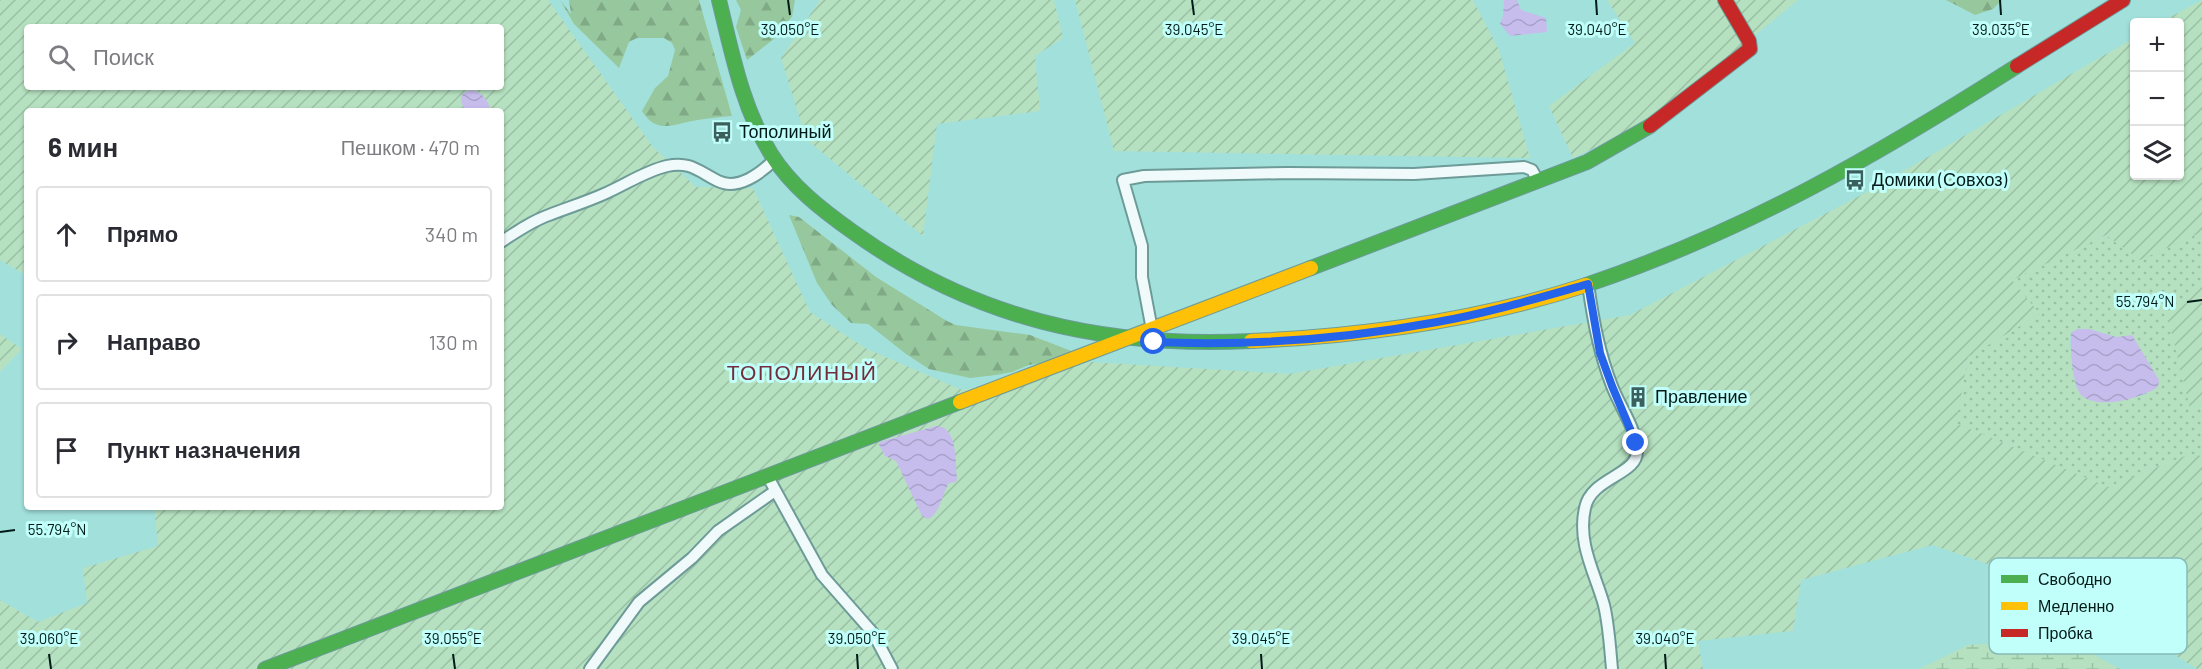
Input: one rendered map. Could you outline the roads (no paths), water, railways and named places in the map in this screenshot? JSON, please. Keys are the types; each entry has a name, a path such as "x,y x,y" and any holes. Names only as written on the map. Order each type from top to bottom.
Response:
{"street":[{"path":"719,0 750,115 774,160 798,186 848,228 908,268 975,300 1059,326 1126,339"},
{"path":"265,669 1126,339 1153,335 1587,162 1645,129 1750,49 1749,41 1725,0"},
{"path":"1153,335 1185,343 1300,339 1389,330 1508,307 1588,284 1685,248 1749,220 1833,177 1918,128 2123,0"},
{"path":"504,240 548,215 573,207 665,166 682,164 706,172 719,182 730,184 739,183 761,172 774,160"},
{"path":"1153,335 1142,277 1142,246 1123,180 1144,176 1288,173 1414,174 1524,167 1532,170 1538,181"},
{"path":"1588,284 1600,353 1629,423 1638,453 1633,463 1625,470 1589,494 1584,509 1584,544 1604,606 1612,669"},
{"path":"768,477 822,575 873,633 892,669"},
{"path":"590,669 639,602 693,558 717,531 775,491"}],"water":[{"path":"1504,0 1517,0 1521,10 1546,18 1547,32 1510,36 1500,24"},
{"path":"472,90 479,93 485,98 490,108 464,108 461,98 467,91"},
{"path":"2077,329 2089,329 2116,337 2132,335 2159,380 2158,387 2142,395 2121,401 2100,402 2082,396 2076,384 2071,356 2071,333"},
{"path":"936,426 943,428 952,438 957,478 956,482 949,483 938,508 928,519 922,516 896,461 885,456 879,445 880,442"}],"place":[{"name":"Тополиный","path":"722,132"},
{"name":"Домики (Совхоз)","path":"1855,180"},
{"name":"Правление","path":"1638,397"}],"district":[{"name":"ТОПОЛИНЫЙ","path":"802,373"}]}
